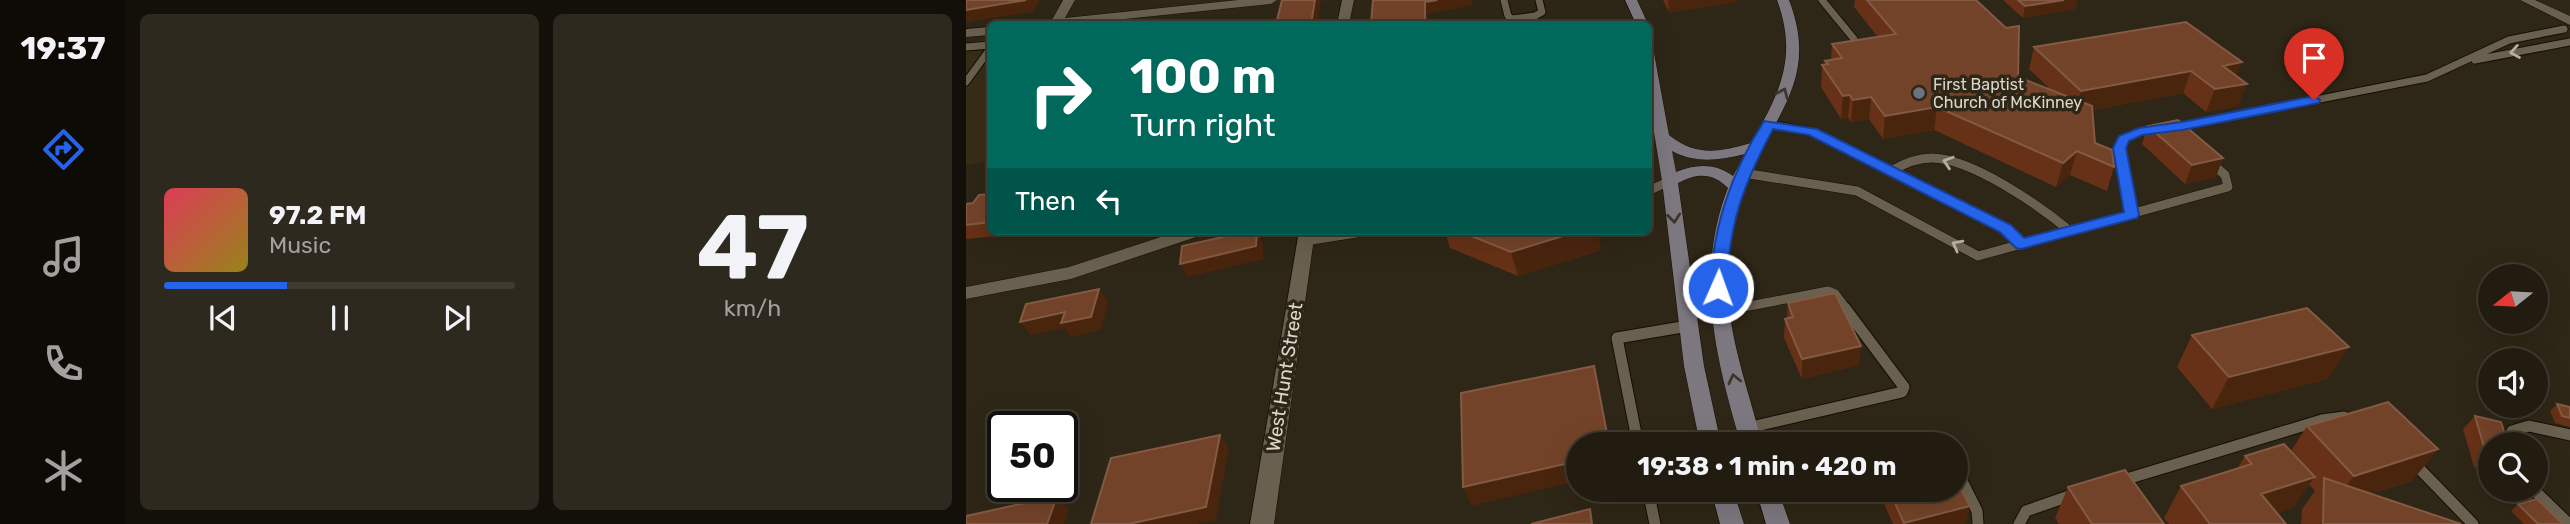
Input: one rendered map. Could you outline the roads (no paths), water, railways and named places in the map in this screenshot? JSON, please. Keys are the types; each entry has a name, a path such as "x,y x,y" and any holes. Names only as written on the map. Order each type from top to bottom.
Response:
{"main road":[{"path":"1631,0 1637,21"},
{"path":"1749,432 1735,382 1721,311 1719,256 1739,181 1789,79 1796,48 1792,22 1783,0"},
{"path":"1652,86 1658,135 1670,181 1688,326 1708,432"},
{"path":"1658,135 1679,151 1702,156 1757,146"},
{"path":"1670,181 1689,171 1707,170 1739,181"},
{"path":"1726,502 1732,524"},
{"path":"1776,502 1779,524"}],"street":[{"path":"1053,21 1069,0"},
{"path":"1079,21 1272,0"},
{"path":"1344,21 1348,0"},
{"path":"2526,0 2569,26"},
{"path":"966,33 987,31"},
{"path":"966,293 1071,273 1184,235"},
{"name":"West Hunt Street","path":"1262,524 1306,236"}],"lane":[{"path":"1504,0 1508,16 1512,19 1535,16 1542,12 1539,0"},
{"path":"1822,0 1854,39"},
{"path":"2132,215 2119,148 2124,139 2139,132 2427,78 2509,40 2569,26"},
{"path":"2460,62 2570,42"},
{"path":"966,47 987,47"},
{"path":"966,82 987,51"},
{"path":"1769,124 1812,132 2005,229 2021,244"},
{"path":"2182,126 2177,131 2190,144"},
{"path":"1739,181 1857,191 1978,256 2228,187 2225,175 2199,152"},
{"path":"1891,171 1924,159 1951,162 2040,206 2070,231"},
{"path":"1652,189 1670,181"},
{"path":"1721,311 1828,291 1835,294 1904,387 1902,392 1764,432"},
{"path":"1636,432 1617,338 1688,326"},
{"path":"2106,485 2322,420 2354,417"},
{"path":"2512,432 2529,426 2570,435"},
{"path":"2405,454 2473,524"},
{"path":"2019,524 2026,511 2094,489"},
{"path":"1968,493 1977,511 1978,524"},
{"path":"1650,502 1654,524"},
{"path":"2546,502 2569,524"}],"place":[{"name":"First Baptist Church of McKinney","path":"1919,93"}]}
